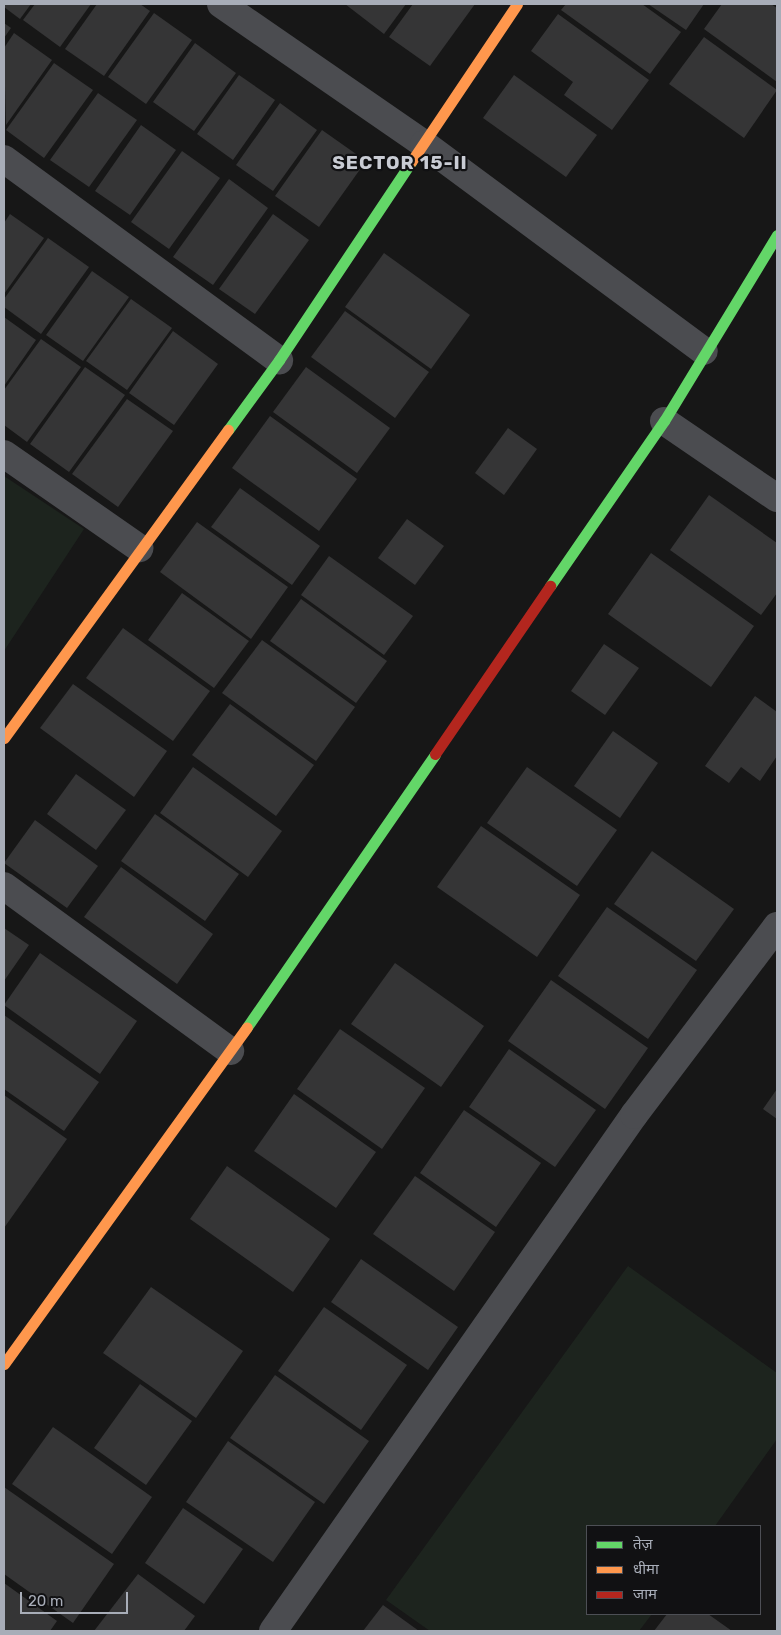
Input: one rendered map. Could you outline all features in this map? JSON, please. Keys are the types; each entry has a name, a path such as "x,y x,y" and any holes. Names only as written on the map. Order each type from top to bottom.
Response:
{"street":[{"path":"220,4 424,144 704,351"},
{"path":"4,738 139,548 279,360 517,4"},
{"path":"4,159 279,360"},
{"path":"4,1364 230,1051 664,421 704,351 777,235"},
{"path":"664,421 777,498"},
{"path":"4,454 139,548"},
{"path":"4,886 230,1051"},
{"path":"273,1631 634,1115 777,926"}],"shaded area":[{"path":"4,476 84,529 4,651"},
{"path":"628,1266 777,1373 777,1439 716,1525 586,1525 586,1615 651,1615 639,1631 430,1631 386,1600"}],"building":[{"path":"4,4 31,4 20,19 4,7"},
{"path":"35,4 91,4 60,47 23,20"},
{"path":"97,4 140,4 150,11 104,76 65,49"},
{"path":"345,4 406,4 384,34"},
{"path":"413,4 475,4 430,66 389,37"},
{"path":"566,4 642,4 681,32 650,74 561,10"},
{"path":"648,4 704,4 686,30"},
{"path":"722,4 771,4 777,8 777,82 704,29"},
{"path":"154,13 192,40 146,104 108,77"},
{"path":"558,14 649,80 612,130 564,95 573,82 531,51"},
{"path":"4,23 11,28 4,38"},
{"path":"14,33 52,60 6,125 4,48"},
{"path":"704,37 777,90 744,138 669,84"},
{"path":"195,43 236,73 194,131 153,102"},
{"path":"54,63 93,90 44,158 6,130"},
{"path":"239,75 275,100 233,160 197,134"},
{"path":"514,75 597,135 566,177 483,118"},
{"path":"98,93 137,120 89,187 50,160"},
{"path":"280,103 317,130 273,191 236,165"},
{"path":"141,125 176,150 130,215 95,191"},
{"path":"322,130 366,161 319,227 275,196"},
{"path":"182,151 220,178 169,249 131,222"},
{"path":"229,179 268,208 213,285 173,257"},
{"path":"10,214 44,238 4,294 4,223"},
{"path":"273,214 309,240 255,314 219,289"},
{"path":"48,238 89,267 41,334 4,307 4,299"},
{"path":"384,253 470,315 431,369 345,307"},
{"path":"92,271 129,297 83,361 46,335"},
{"path":"131,299 172,328 127,390 86,361"},
{"path":"345,311 429,372 395,418 311,357"},
{"path":"4,317 36,340 4,386"},
{"path":"173,331 218,364 174,425 129,393"},
{"path":"41,339 81,367 27,442 4,425 4,390"},
{"path":"85,367 125,395 69,472 30,444"},
{"path":"306,367 390,428 357,473 273,412"},
{"path":"127,399 173,431 118,507 72,474"},
{"path":"270,416 357,479 319,531 232,468"},
{"path":"508,428 537,449 504,495 475,473"},
{"path":"240,488 320,546 292,585 211,527"},
{"path":"709,495 777,543 777,593 761,615 670,550"},
{"path":"407,519 444,546 415,585 378,558"},
{"path":"197,522 288,587 251,639 160,572"},
{"path":"651,553 754,626 711,687 608,614"},
{"path":"329,556 413,616 384,655 301,595"},
{"path":"182,593 249,641 214,688 148,640"},
{"path":"301,599 387,661 356,703 270,641"},
{"path":"123,628 210,691 173,741 86,678"},
{"path":"262,640 355,707 316,761 222,693"},
{"path":"604,644 639,668 605,715 571,691"},
{"path":"73,684 167,751 134,797 40,728"},
{"path":"755,696 777,712 777,756 760,781 741,767 729,783 705,766"},
{"path":"230,704 314,765 276,816 192,755"},
{"path":"613,731 658,763 620,818 574,786"},
{"path":"193,767 282,831 248,877 160,813"},
{"path":"527,767 617,830 577,886 487,823"},
{"path":"76,774 126,810 96,850 47,814"},
{"path":"155,814 239,874 205,921 121,861"},
{"path":"35,820 98,866 67,908 4,863"},
{"path":"481,826 580,895 537,957 437,887"},
{"path":"652,851 734,909 696,961 614,904"},
{"path":"121,867 213,934 177,984 84,917"},
{"path":"607,907 697,970 648,1039 558,976"},
{"path":"4,928 29,945 4,981"},
{"path":"40,953 137,1021 100,1074 4,1005"},
{"path":"395,963 484,1026 441,1087 351,1024"},
{"path":"551,980 648,1048 605,1109 508,1041"},
{"path":"4,1015 99,1082 64,1131 4,1089"},
{"path":"340,1029 425,1088 382,1149 297,1089"},
{"path":"509,1049 596,1110 555,1167 469,1107"},
{"path":"777,1089 777,1119 763,1109"},
{"path":"294,1094 376,1152 336,1208 254,1151"},
{"path":"4,1095 67,1139 4,1228"},
{"path":"464,1110 541,1163 496,1227 420,1173"},
{"path":"227,1166 330,1239 293,1292 190,1219"},
{"path":"415,1176 495,1232 454,1291 373,1234"},
{"path":"361,1259 458,1327 428,1370 331,1302"},
{"path":"151,1287 243,1351 196,1418 103,1353"},
{"path":"324,1307 407,1365 361,1430 278,1371"},
{"path":"275,1375 369,1441 324,1504 230,1438"},
{"path":"140,1384 192,1421 146,1485 94,1448"},
{"path":"53,1427 152,1497 112,1554 12,1484"},
{"path":"228,1441 315,1502 273,1562 186,1502"},
{"path":"4,1487 114,1564 73,1623 4,1574"},
{"path":"183,1508 243,1549 204,1604 145,1563"},
{"path":"138,1574 195,1616 184,1631 94,1631"},
{"path":"4,1583 57,1621 50,1631 4,1631"},
{"path":"383,1605 419,1631 363,1631"},
{"path":"666,1615 709,1615 732,1631 654,1631"}],"traffic: fast":[{"path":"228,430 279,360 411,162"},
{"path":"550,586 664,421 777,235"},
{"path":"247,1027 435,754"}],"traffic: slow":[{"path":"411,162 517,4"},
{"path":"4,738 228,430"},
{"path":"4,1364 247,1027"}],"traffic: jam":[{"path":"435,754 550,586"}],"district":[{"name":"SECTOR 15-II","path":"400,163"}]}
